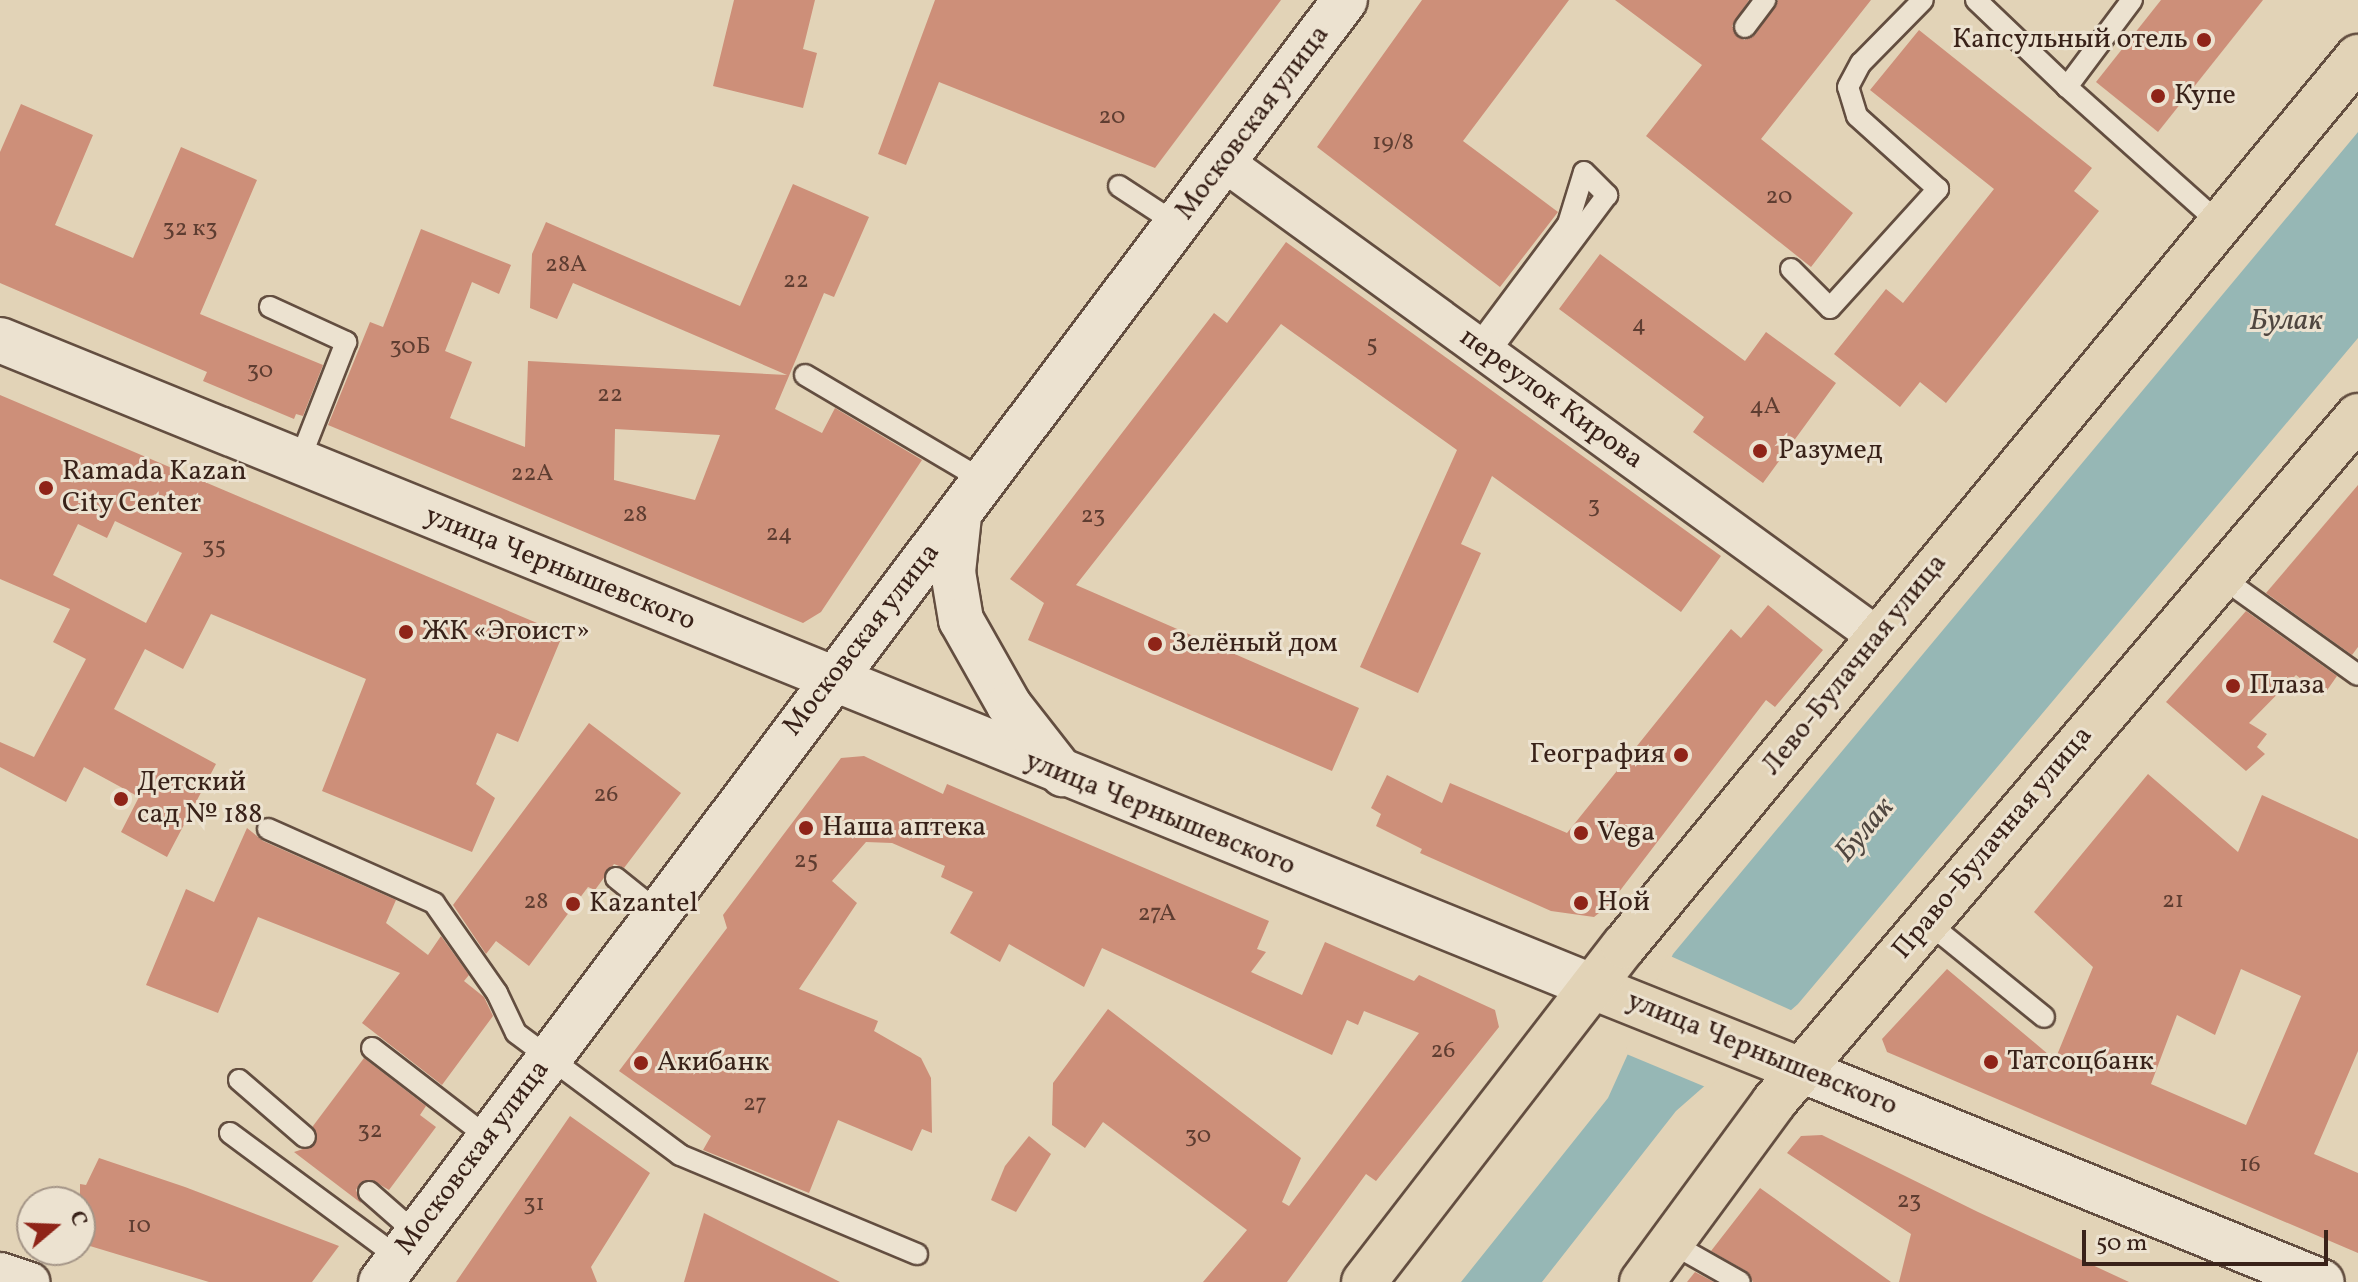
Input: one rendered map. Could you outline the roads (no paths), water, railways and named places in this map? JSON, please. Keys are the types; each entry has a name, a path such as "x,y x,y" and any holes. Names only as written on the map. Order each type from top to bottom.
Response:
{"main road":[{"name":"Московская улица","path":"399,1258 829,680 972,497 1345,0"},
{"name":"Лево-Булачная улица","path":"1364,1282 1474,1147 1611,994 1878,637 2358,57"},
{"name":"улица Чернышевского","path":"0,340 1065,776 1783,1062 2322,1282"},
{"name":"Право-Булачная улица","path":"1642,1282 1671,1243 1783,1062 1926,921 2221,577 2353,432"},
{"path":"972,497 953,572 961,620 1009,705 1065,776"}],"street":[{"name":"переулок Кирова","path":"1224,162 1878,637"},
{"path":"0,1272 30,1282"}],"lane":[{"path":"1745,27 1765,0"},
{"path":"1791,269 1830,308 1938,189 1857,116 1848,87 1866,56 1923,0"},
{"path":"1976,0 2067,87 2220,224"},
{"path":"2067,87 2132,0"},
{"path":"1584,172 1607,195 1483,350 1568,224 1584,172"},
{"path":"1119,186 1177,224"},
{"path":"270,307 346,342 299,462"},
{"path":"805,375 972,497"},
{"path":"2221,577 2358,675"},
{"path":"268,829 434,903 497,993 516,1033 680,1155 917,1254"},
{"path":"616,878 657,911"},
{"path":"1926,921 2044,1017"},
{"path":"372,1048 489,1138"},
{"path":"239,1080 305,1137"},
{"path":"230,1133 399,1258"},
{"path":"369,1192 399,1258"},
{"path":"1671,1243 1740,1282"}],"water":[{"name":"Булак","path":"2358,132 2358,338 1798,1004 1676,1111 1542,1282 1461,1282 1608,1098 1673,954"}],"place":[{"name":"Капсульный отель","path":"2204,40"},
{"name":"Купе","path":"2158,96"},
{"name":"Разумед","path":"1760,451"},
{"name":"Ramada Kazan City Center","path":"46,488"},
{"name":"ЖК «Эгоист»","path":"406,632"},
{"name":"Зелёный дом","path":"1155,644"},
{"name":"Плаза","path":"2233,686"},
{"name":"География","path":"1681,755"},
{"name":"Детский сад № 188","path":"121,799"},
{"name":"Наша аптека","path":"806,828"},
{"name":"Vega","path":"1581,833"},
{"name":"Ной","path":"1581,903"},
{"name":"Kazantel","path":"573,904"},
{"name":"Татсоцбанк","path":"1991,1062"},
{"name":"Акибанк","path":"641,1063"}]}
